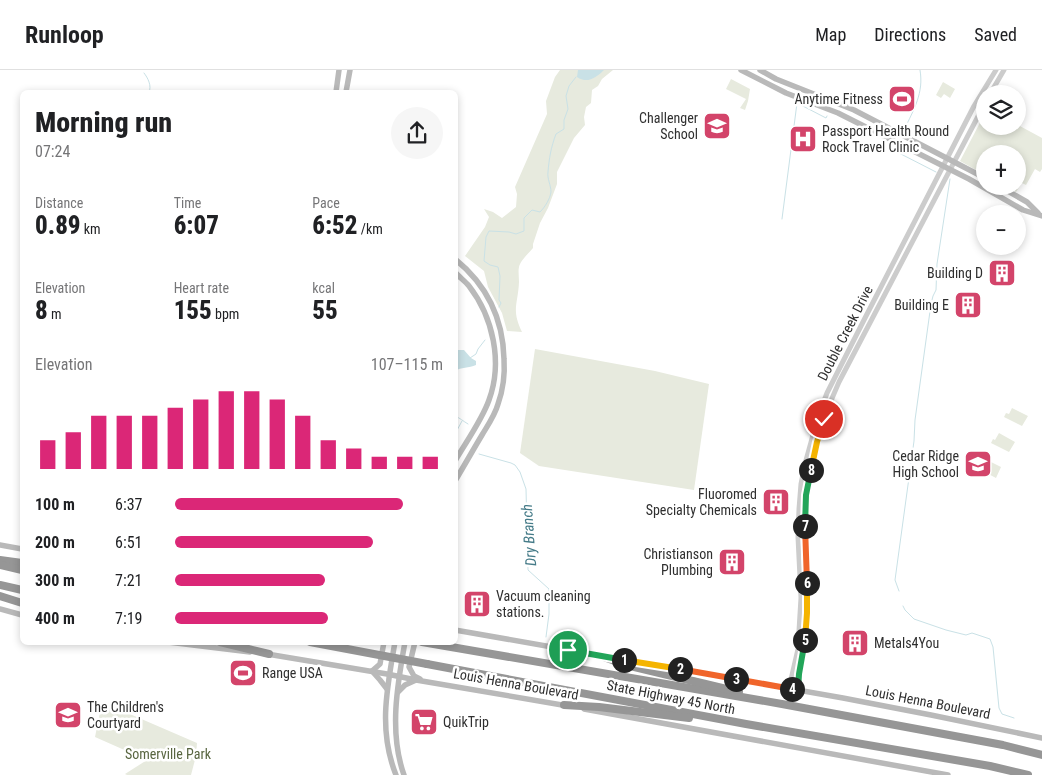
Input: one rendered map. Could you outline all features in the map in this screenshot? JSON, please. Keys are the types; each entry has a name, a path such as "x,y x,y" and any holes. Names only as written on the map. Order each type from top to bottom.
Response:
{"highway":[{"path":"3,563 20,563"},
{"path":"3,563 20,569"},
{"path":"1,586 20,590"},
{"path":"0,596 20,602"},
{"path":"232,645 269,654"},
{"name":"State Highway 45 North","path":"326,645 746,724 990,766 1028,775"},
{"name":"State Highway 45 North","path":"437,645 782,704 1042,754"},
{"path":"601,656 626,665 754,695 782,704"},
{"path":"564,706 599,707 746,724"}],"main road":[{"path":"336,90 339,70"},
{"path":"346,90 350,70"},
{"path":"741,70 786,93 838,113 943,166 1023,210 1041,215"},
{"path":"760,70 776,79 854,110 976,173"},
{"path":"1015,195 1027,202 1041,215"},
{"path":"458,262 475,278 489,298 496,313 501,328 505,369 498,405 458,476"},
{"path":"458,275 469,286 490,325 496,364 489,400 458,456"},
{"path":"0,545 20,549"},
{"path":"0,609 20,614"},
{"name":"Louis Henna Boulevard","path":"458,631 789,688 1042,738"},
{"name":"Louis Henna Boulevard","path":"193,645 269,654 372,671 948,775"},
{"path":"383,645 380,664 372,671 387,689"},
{"path":"394,645 387,689 385,734 389,756 396,775"},
{"path":"404,645 399,677 396,715 396,743 404,775"},
{"path":"414,645 409,667 414,676 426,682"},
{"path":"398,692 405,685 416,680"},
{"path":"385,714 388,719 389,735 396,743"}],"street":[{"name":"Double Creek Drive","path":"789,688 798,649 801,605 798,536 799,509 805,464 813,432 827,393 974,106 996,70"},
{"path":"995,85 1004,70"},
{"name":"Double Creek Drive","path":"798,690 806,633 808,591 805,534 806,495 817,442 824,419 839,382 976,120"}],"green space":[{"path":"560,70 613,70 592,90 591,103 586,107 584,117 585,125 574,138 557,172 557,184 540,223 533,248 520,265 516,312 522,332 507,331 502,313 488,287 484,271 465,256 485,227 489,217 484,209 502,218 516,207 517,194 515,187 547,114 546,101 555,77"},
{"path":"731,79 750,89 745,110 740,108 746,99 726,89"},
{"path":"943,82 955,89 950,98 944,94 941,98 936,95"},
{"path":"1026,129 1042,138 1042,169 1040,172 1035,169 1026,185 1026,145 976,145 976,170 960,161 976,130 976,135 1026,135"},
{"path":"535,349 655,371 709,384 694,490 539,466 520,453"},
{"path":"1012,408 1028,416 1022,426 1004,417 1006,413 1009,414"},
{"path":"999,433 1015,442 1009,452 991,443"},
{"path":"985,459 1001,467 996,478 977,468 979,465 982,466"},
{"name":"Somerville Park","path":"102,702 197,743 191,775 125,774 147,760 95,737"}],"water":[{"path":"578,70 604,70 595,78 584,80 577,77"},
{"path":"458,350 464,350 476,361 476,365 458,370"}],"waterway":[{"path":"904,130 915,108 919,94 921,86 920,70"},
{"path":"144,73 149,82 149,90"},
{"name":"Dry Branch","path":"499,307 501,303 499,300 500,276 498,267 484,261 486,237 489,231 516,234 524,231 524,218 532,210 540,212 547,203 551,192 548,175 552,148 556,134 564,129 564,120 568,109 566,96 569,86 576,77"},
{"path":"782,219 797,103 826,118 827,116"},
{"path":"896,148 897,152 936,172"},
{"path":"899,591 895,580 914,441 915,420 931,304 936,290 937,264 950,179"},
{"name":"Dry Branch","path":"470,358 476,354 485,340"},
{"name":"Dry Branch","path":"458,418 468,424"},
{"path":"458,428 462,421"},
{"name":"Dry Branch","path":"479,454 511,463 520,472 526,489 528,570 549,589 549,614 546,637"},
{"path":"903,606 914,619 946,630 966,635 972,633 990,639 993,647 999,708 1002,714 1014,718"}],"place":[{"name":"Anytime Fitness","path":"902,99"},
{"name":"Challenger School","path":"717,126"},
{"name":"Passport Health Round Rock Travel Clinic","path":"803,139"},
{"name":"Building D","path":"1002,273"},
{"name":"Building E","path":"968,305"},
{"name":"Cedar Ridge High School","path":"978,464"},
{"name":"Fluoromed Specialty Chemicals","path":"776,502"},
{"name":"Christianson Plumbing","path":"732,562"},
{"name":"Vacuum cleaning stations.","path":"477,604"},
{"name":"Metals4You","path":"855,643"},
{"name":"Range USA","path":"243,673"},
{"name":"The Children's Courtyard","path":"68,715"},
{"name":"QuikTrip","path":"424,722"}],"route":[{"path":"568,650 798,690 806,633 808,591 805,534 806,495 817,442 824,419"}]}
